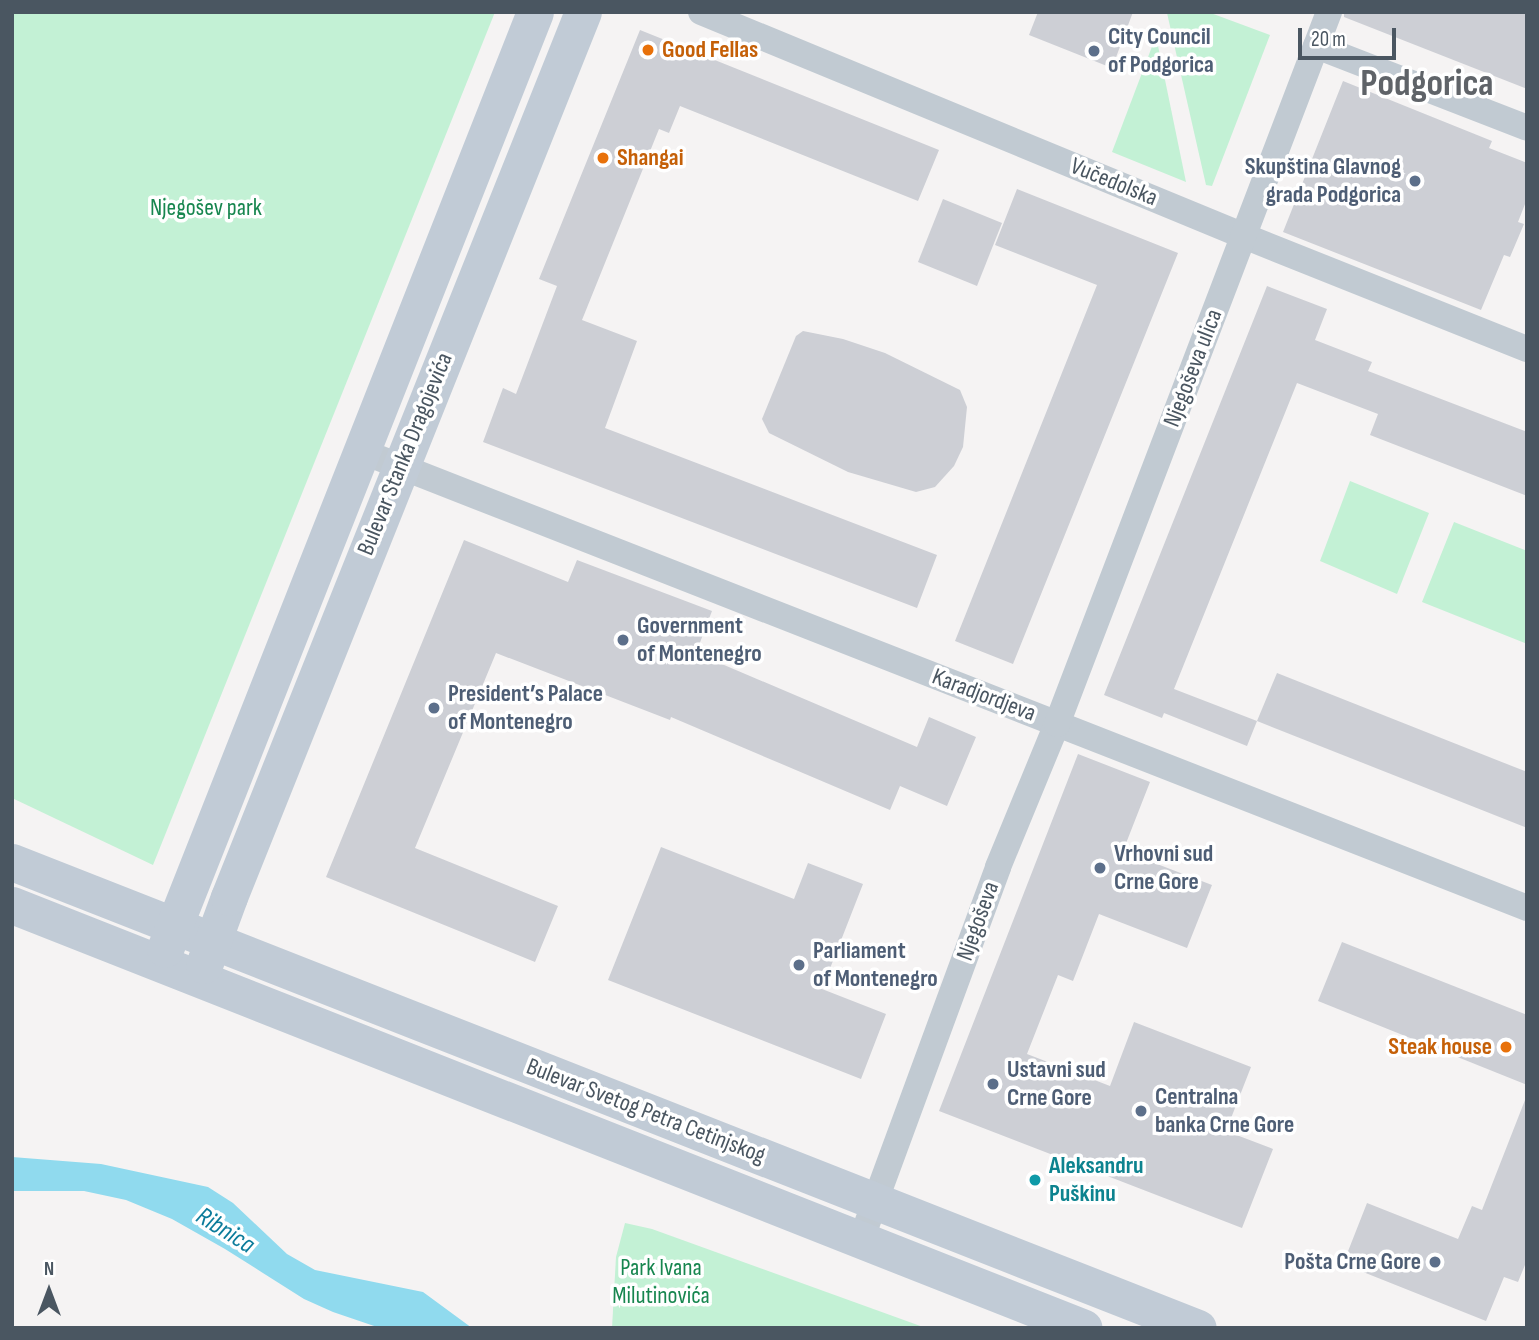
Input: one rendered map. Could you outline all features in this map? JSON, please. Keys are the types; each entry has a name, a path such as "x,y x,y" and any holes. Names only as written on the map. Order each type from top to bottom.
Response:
{"main road":[{"name":"Bulevar Stanka Dragojevića","path":"159,963 535,12"},
{"name":"Bulevar Stanka Dragojevića","path":"199,979 400,466 583,12"},
{"name":"Bulevar Svetog Petra Cetinjskog","path":"12,862 1198,1328"},
{"name":"Bulevar Svetog Petra Cetinjskog","path":"12,905 1084,1328"}],"street":[{"name":"Vučedolska","path":"701,12 1244,236 1527,349"},
{"name":"Njegoševa ulica","path":"1057,724 1329,12"},
{"path":"1316,46 1527,128"},
{"name":"Karadjordjeva","path":"361,450 1527,908"},
{"name":"Njegoševa","path":"861,1240 998,867 1057,724"}],"green space":[{"name":"Njegošev park","path":"12,12 495,12 153,865 12,798"},
{"path":"1208,12 1270,35 1212,186 1206,185 1167,13"},
{"path":"1156,36 1186,182 1112,152"},
{"path":"1350,481 1429,513 1397,594 1320,561"},
{"path":"1454,522 1527,551 1527,644 1422,602"},
{"name":"Park Ivana Milutinovića","path":"625,1223 652,1229 926,1328 612,1328 616,1257"}],"water":[{"name":"Ribnica","path":"12,1157 101,1164 208,1187 233,1203 287,1254 315,1270 423,1292 472,1328 380,1328 333,1312 304,1299 172,1219 126,1200 84,1191 12,1191"}],"building":[{"name":"City Council of Podgorica","path":"1038,12 1133,12 1112,68 1029,35"},
{"path":"1344,12 1527,12 1527,89 1344,17"},
{"path":"640,30 939,150 918,201 680,106 669,133 659,129 582,320 637,341 605,428 937,555 917,608 483,442 503,388 516,394 557,286 539,279"},
{"name":"Skupština Glavnog grada Podgorica","path":"1343,81 1492,141 1489,148 1527,163 1527,199 1518,222 1524,224 1510,257 1504,255 1481,310 1283,232"},
{"path":"1017,189 1178,253 1013,664 955,641 1097,285 995,245"},
{"path":"943,199 1002,223 977,286 918,262"},
{"path":"1267,286 1327,309 1315,340 1372,362 1368,371 1527,432 1527,496 1370,435 1378,414 1297,383 1174,689 1257,721 1247,746 1164,713 1162,718 1104,695"},
{"path":"803,331 843,339 885,353 960,390 967,407 963,447 954,466 935,487 916,492 848,472 769,433 762,419 796,336"},
{"path":"464,540 568,582 577,560 712,611 696,653 917,747 929,717 976,737 947,806 900,786 890,810 671,717 670,720 496,653 415,848 558,906 535,962 326,877"},
{"path":"1277,673 1527,772 1527,828 1257,721"},
{"path":"1078,754 1150,782 1123,851 1212,885 1187,948 1099,914 1073,981 1058,975 1027,1054 1110,1086 1134,1022 1251,1067 1226,1131 1273,1149 1242,1228 939,1111"},
{"path":"661,847 794,899 808,863 863,884 822,989 886,1014 861,1079 608,980"},
{"path":"1342,942 1527,1015 1527,1085 1318,1001"},
{"name":"Pošta Crne Gore","path":"1525,1100 1527,1260 1518,1282 1504,1277 1486,1321 1343,1264 1367,1203 1458,1239 1472,1206 1482,1210"}],"place":[{"name":"Good Fellas","path":"648,50"},
{"name":"City Council of Podgorica","path":"1094,51"},
{"name":"Shangai","path":"603,158"},
{"name":"Skupština Glavnog grada Podgorica","path":"1415,181"},
{"name":"Government of Montenegro","path":"623,640"},
{"name":"President’s Palace of Montenegro","path":"434,708"},
{"name":"Vrhovni sud Crne Gore","path":"1100,868"},
{"name":"Parliament of Montenegro","path":"799,965"},
{"name":"Steak house","path":"1506,1047"},
{"name":"Ustavni sud Crne Gore","path":"993,1084"},
{"name":"Centralna banka Crne Gore","path":"1141,1111"},
{"name":"Aleksandru Puškinu","path":"1035,1180"},
{"name":"Pošta Crne Gore","path":"1435,1262"}],"district":[{"name":"Podgorica","path":"1427,84"}]}
